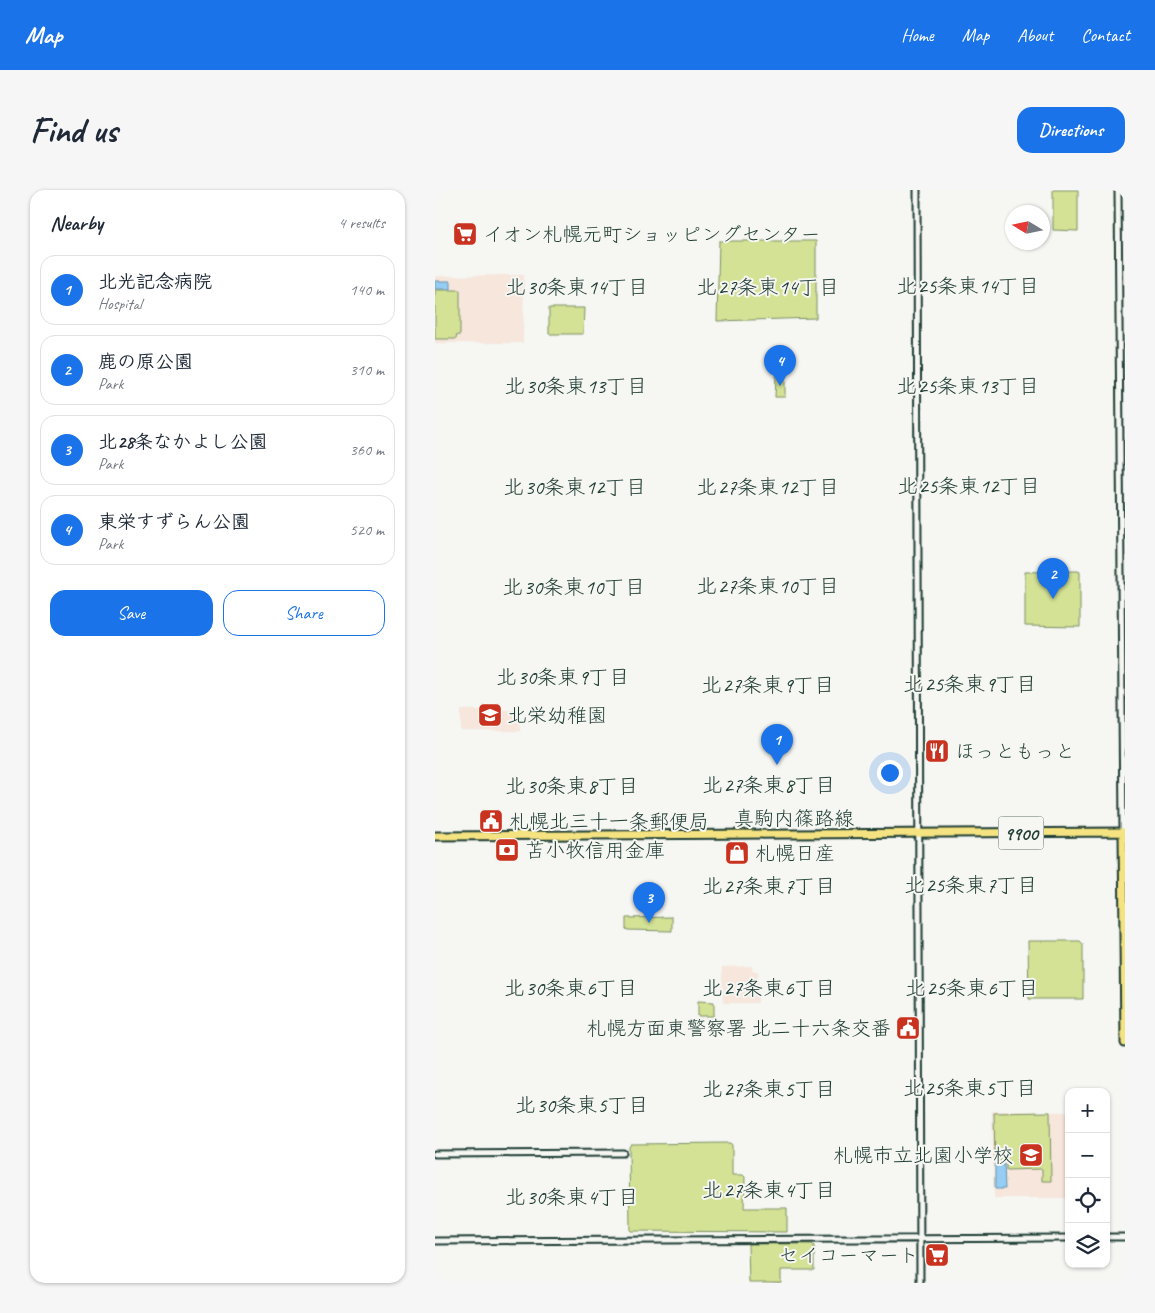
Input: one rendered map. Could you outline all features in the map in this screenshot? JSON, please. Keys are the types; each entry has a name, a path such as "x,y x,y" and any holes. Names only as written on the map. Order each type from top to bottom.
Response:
{"main road":[{"name":"真駒内篠路線","path":"435,836 1124,832"},
{"path":"1124,832 1125,1043"}],"street":[{"path":"917,190 920,1283"},
{"path":"1118,190 1124,832"},
{"path":"435,1154 623,1153"},
{"path":"1110,1237 1125,1237"},
{"path":"435,1240 1065,1238"}],"shaded area":[{"path":"524,275 523,343 435,343 435,276"},
{"name":"北栄幼稚園","path":"461,710 519,710 520,731 461,731"},
{"path":"752,966 752,971 758,971 758,1003 723,1003 722,967"},
{"name":"札幌市立北園小学校","path":"992,1111 1065,1112 1065,1198 994,1198"}],"green space":[{"path":"1053,190 1078,190 1078,231 1053,230"},
{"path":"719,241 816,241 816,318 717,321"},
{"path":"435,290 460,290 460,335 457,335 456,339 435,339"},
{"path":"549,308 584,308 583,334 549,334"},
{"path":"776,376 785,376 785,397 775,397"},
{"path":"1025,572 1080,572 1080,627 1025,626"},
{"path":"672,917 672,931 626,929 626,918"},
{"path":"1028,941 1080,941 1083,944 1083,999 1029,999"},
{"path":"698,1001 714,1002 714,1016 698,1016"},
{"path":"1050,1112 1051,1181 1042,1181 1042,1169 1006,1170 1006,1161 995,1161 994,1113"},
{"path":"730,1143 732,1145 732,1175 743,1175 745,1177 744,1208 787,1208 787,1232 630,1231 629,1147 631,1144"},
{"path":"748,1244 812,1244 814,1246 814,1270 781,1270 781,1283 749,1283"}],"water":[{"path":"435,281 451,281 451,289 435,289"},
{"path":"995,1164 1004,1164 1005,1189 995,1189"}],"place":[{"name":"イオン札幌元町ショッピングセンター","path":"465,234"},
{"name":"東栄すずらん公園","path":"780,386"},
{"name":"鹿の原公園","path":"1053,599"},
{"name":"北栄幼稚園","path":"490,715"},
{"name":"ほっともっと","path":"937,751"},
{"name":"北光記念病院","path":"777,765"},
{"name":"札幌北三十一条郵便局","path":"491,821"},
{"name":"苫小牧信用金庫","path":"507,850"},
{"name":"札幌日産","path":"737,853"},
{"name":"北28条なかよし公園","path":"649,923"},
{"name":"札幌方面東警察署 北二十六条交番","path":"908,1028"},
{"name":"札幌市立北園小学校","path":"1031,1155"},
{"name":"セイコーマート","path":"937,1255"}],"district":[{"name":"北25条東14丁目","path":"968,286"},
{"name":"北30条東14丁目","path":"577,287"},
{"name":"北27条東14丁目","path":"768,287"},
{"name":"北30条東13丁目","path":"576,386"},
{"name":"北25条東13丁目","path":"968,386"},
{"name":"北25条東12丁目","path":"969,486"},
{"name":"北30条東12丁目","path":"575,487"},
{"name":"北27条東12丁目","path":"768,487"},
{"name":"北27条東10丁目","path":"768,586"},
{"name":"北30条東10丁目","path":"574,587"},
{"name":"北30条東9丁目","path":"563,677"},
{"name":"北25条東9丁目","path":"970,684"},
{"name":"北27条東9丁目","path":"768,685"},
{"name":"北27条東8丁目","path":"769,785"},
{"name":"北30条東8丁目","path":"572,786"},
{"name":"北25条東7丁目","path":"971,885"},
{"name":"北27条東7丁目","path":"769,886"},
{"name":"北30条東6丁目","path":"571,988"},
{"name":"北27条東6丁目","path":"769,988"},
{"name":"北25条東6丁目","path":"972,988"},
{"name":"北25条東5丁目","path":"970,1088"},
{"name":"北27条東5丁目","path":"769,1089"},
{"name":"北30条東5丁目","path":"582,1105"},
{"name":"北27条東4丁目","path":"769,1190"},
{"name":"北30条東4丁目","path":"572,1197"}]}
